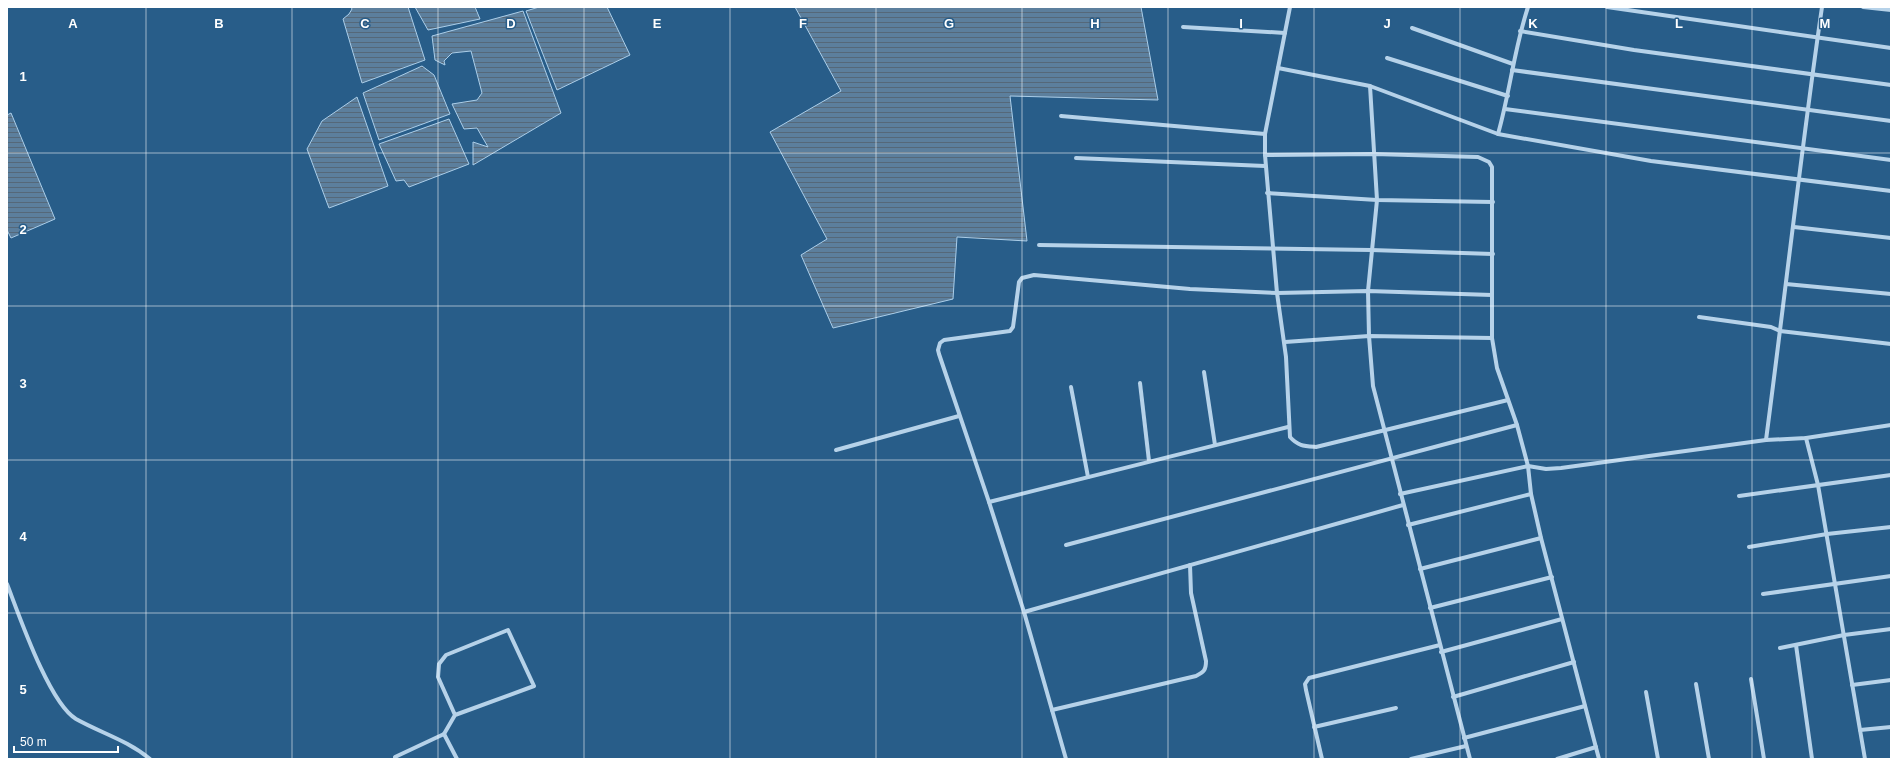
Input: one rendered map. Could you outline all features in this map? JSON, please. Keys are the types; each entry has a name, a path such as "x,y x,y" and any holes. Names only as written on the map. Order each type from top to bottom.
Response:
{"street":[{"path":"1290,7 1265,134 1267,193 1276,293 1285,342 1288,427 1290,438 1296,444 1316,447 1508,400"},
{"path":"1498,134 1506,108 1520,31 1528,7"},
{"path":"1607,7 1891,48"},
{"path":"1766,440 1794,227 1798,180 1804,148 1822,7"},
{"path":"1862,7 1891,10"},
{"path":"1183,27 1285,33"},
{"path":"1412,28 1513,64"},
{"path":"1520,31 1634,50 1891,86"},
{"path":"1387,58 1508,96"},
{"path":"1278,68 1370,86 1498,134 1651,162 1891,191"},
{"path":"1512,70 1891,121"},
{"path":"1370,86 1376,200 1368,291 1369,336 1373,386 1383,431 1470,759"},
{"path":"1506,108 1891,160"},
{"path":"1062,116 1265,134"},
{"path":"1265,155 1374,154 1484,158 1492,167 1492,338 1497,368 1517,425 1528,466 1531,494 1541,538 1599,759"},
{"path":"1076,158 1266,166"},
{"path":"1267,193 1376,200 1493,202"},
{"path":"1794,227 1891,238"},
{"path":"1039,245 1272,250 1371,250 1493,254"},
{"path":"1066,759 1024,612 939,354 938,350 940,343 944,340 1010,331 1013,327 1019,282 1022,278 1027,276 1190,289 1276,293 1368,291 1492,295"},
{"path":"1786,284 1891,294"},
{"path":"1699,317 1771,327 1780,332 1891,344"},
{"path":"1285,342 1369,336 1492,338"},
{"path":"1204,372 1216,445"},
{"path":"1140,383 1149,461"},
{"path":"1071,387 1088,477"},
{"path":"836,450 959,416"},
{"path":"1066,545 1517,425"},
{"path":"1400,494 1528,466 1546,469 1562,468 1766,440 1806,438 1891,425"},
{"path":"989,502 1288,427"},
{"path":"1806,438 1818,485 1865,759"},
{"path":"1739,496 1891,475"},
{"path":"1408,525 1531,494"},
{"path":"1024,612 1403,505"},
{"path":"1749,547 1827,534 1891,527"},
{"path":"1420,568 1541,538"},
{"path":"1052,710 1196,676 1204,671 1206,668 1206,661 1191,593 1190,565"},
{"path":"1763,594 1891,576"},
{"path":"1430,608 1552,577"},
{"path":"7,584 51,689 64,709 74,718 137,748 150,759"},
{"path":"1441,652 1562,619"},
{"path":"1780,648 1844,635 1891,629"},
{"path":"396,759 395,757 444,734 455,715 534,686 508,630 446,655 439,664 438,677 455,715"},
{"path":"1322,759 1305,684 1309,678 1440,645"},
{"path":"1796,645 1812,759"},
{"path":"1453,697 1574,662"},
{"path":"1751,679 1764,759"},
{"path":"1852,685 1891,680"},
{"path":"1696,684 1709,759"},
{"path":"1646,692 1658,759"},
{"path":"1464,738 1585,706"},
{"path":"1314,727 1396,708"},
{"path":"1860,730 1891,727"},
{"path":"444,734 457,759"},
{"path":"1411,759 1466,746"},
{"path":"1557,759 1596,747"}],"water":[{"path":"351,7 408,7 425,60 362,83 343,19 349,14 352,9"},
{"path":"415,7 475,7 480,19 428,30"},
{"path":"539,7 607,7 630,55 557,90 526,11"},
{"path":"795,7 1141,7 1158,100 1010,96 1027,241 957,237 953,299 833,328 801,255 827,239 770,132 841,91"},
{"path":"523,11 561,113 473,165 473,142 488,147 477,128 464,129 452,104 477,100 482,93 471,51 452,53 444,61 445,65 435,60 432,36"},
{"path":"422,66 434,75 450,114 379,140 363,93"},
{"path":"357,97 388,186 329,208 307,149 322,121"},
{"path":"11,113 55,219 11,238 7,230 7,115"},
{"path":"449,119 469,164 409,187 404,180 396,181 379,144"}]}
